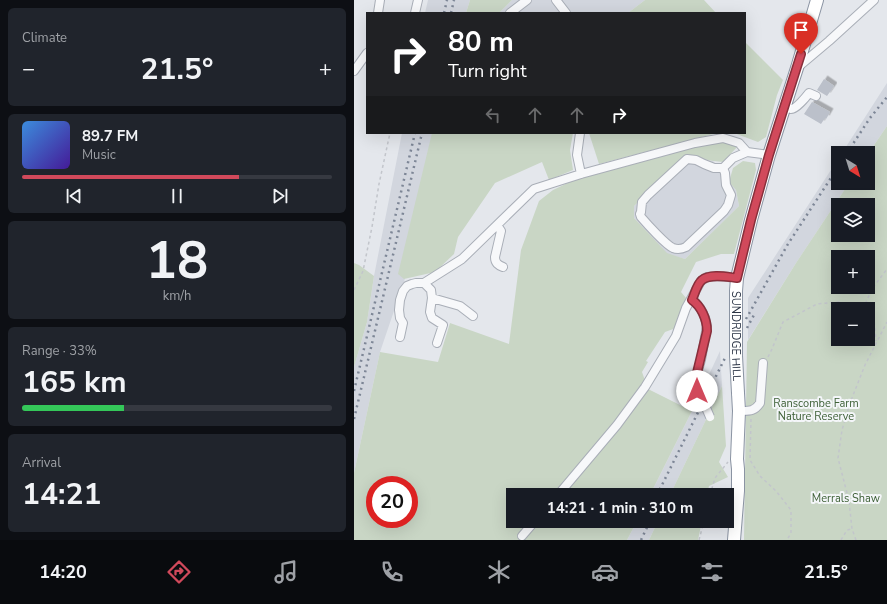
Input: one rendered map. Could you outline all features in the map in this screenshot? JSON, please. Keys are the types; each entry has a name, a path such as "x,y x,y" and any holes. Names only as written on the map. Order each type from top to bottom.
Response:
{"highway":[{"name":"SUNDRIDGE HILL","path":"734,540 738,491 737,458 739,412 736,356 737,278 769,155 817,0"}],"street":[{"path":"378,12 380,0"},
{"path":"415,12 418,0"},
{"path":"511,12 527,0"},
{"path":"556,0 565,12"},
{"path":"797,68 874,0"},
{"path":"354,71 366,54"},
{"path":"784,107 791,109 793,108 809,93 816,96"},
{"path":"580,134 576,155 581,174"},
{"path":"400,338 403,323 400,318 400,300 407,286 416,283 424,283 462,259 534,190 581,174 695,143 723,138 739,143 747,152"},
{"path":"723,168 726,185 731,196 728,206 686,248 678,249 669,246 641,217 642,202 648,194 687,159 696,160 714,168 723,168 733,158 747,152 769,155"},
{"path":"497,225 501,231 495,261 503,267"},
{"path":"564,488 620,422 648,383 676,336 686,310 704,278 719,276 737,278"},
{"path":"424,283 431,290 432,298 430,312 432,318 443,326 438,343"},
{"path":"432,298 460,306 473,316"},
{"path":"692,300 700,309 707,326 696,384 698,393 710,417"},
{"path":"739,412 752,411 757,408 760,403 762,393 763,363"},
{"path":"522,536 529,528"}],"path":[{"path":"354,290 364,267 390,134"},
{"path":"866,302 872,289 887,269"},
{"path":"763,363 772,349 784,322 817,304 831,303"},
{"path":"856,540 852,529 849,501 838,458 842,430 850,403 865,365 887,322"},
{"path":"875,331 876,342"},
{"path":"752,411 750,460 760,476 776,491 791,510 791,533 787,540"},
{"path":"712,488 715,478 731,458"},
{"path":"700,540 703,528"},
{"path":"841,540 847,530 852,529"}],"shaded area":[{"path":"428,0 470,0 466,12 425,12"},
{"path":"512,0 645,0 629,12 500,12"},
{"path":"887,83 887,126 873,146 846,146"},
{"path":"402,134 433,134 412,258 380,352 354,473 354,367 367,322 374,276"},
{"path":"688,155 713,161 736,190 739,206 685,259 667,254 634,218 634,206"},
{"path":"831,170 831,190 844,190 839,198 831,198 831,210 748,340 748,298"},
{"path":"720,351 722,386 673,488 654,488"},
{"path":"633,528 655,528 649,540 627,540"}],"green space":[{"path":"470,0 512,0 500,12 466,12"},
{"path":"645,0 704,0 715,12 629,12"},
{"path":"746,43 783,80 777,95 766,137 758,142 737,134 746,134"},
{"name":"Ranscombe Farm Nature Reserve","path":"887,126 887,540 744,540 747,342 831,210 831,242 875,242 875,198 839,198 844,190 875,190 875,146 873,146"},
{"path":"432,134 573,134 570,150 573,170 549,180 542,162 495,183 458,237 454,254 435,272 404,279 398,274"},
{"path":"589,134 713,134 599,164"},
{"path":"722,141 738,146 723,162 688,156 634,206 634,218 667,253 685,259 739,206 736,190 729,182 733,168 743,161 755,163 756,170 734,254 721,254 696,262 681,292 686,298 676,328 665,332 646,361 648,362 642,372 648,389 692,411 654,488 506,488 506,528 633,528 627,540 354,540 354,473 380,352 438,362 450,323 509,344 521,250 539,201 553,190 572,181 679,149"},
{"path":"354,263 374,276 367,322 354,367"},
{"path":"722,386 726,446 719,462 728,477 709,486 709,488 673,488"},
{"path":"655,528 701,528 698,540 649,540"}],"building":[{"path":"824,79 834,86 827,96 817,90"},
{"path":"812,102 830,112 821,124 804,114"}],"railway":[{"path":"444,12 447,0"},
{"path":"451,12 454,0"},
{"path":"852,146 870,118 887,97"},
{"path":"354,391 415,134"},
{"path":"354,419 422,134"},
{"path":"746,319 788,244 831,178"},
{"path":"747,328 754,315"},
{"path":"660,488 726,356"},
{"path":"641,540 647,528"}],"route":[{"path":"697,391 696,377 701,360 707,324 698,304 692,300 704,278 719,276 737,278 769,155 801,54"}],"park label":[{"name":"Merrals Shaw","path":"846,498"}]}
